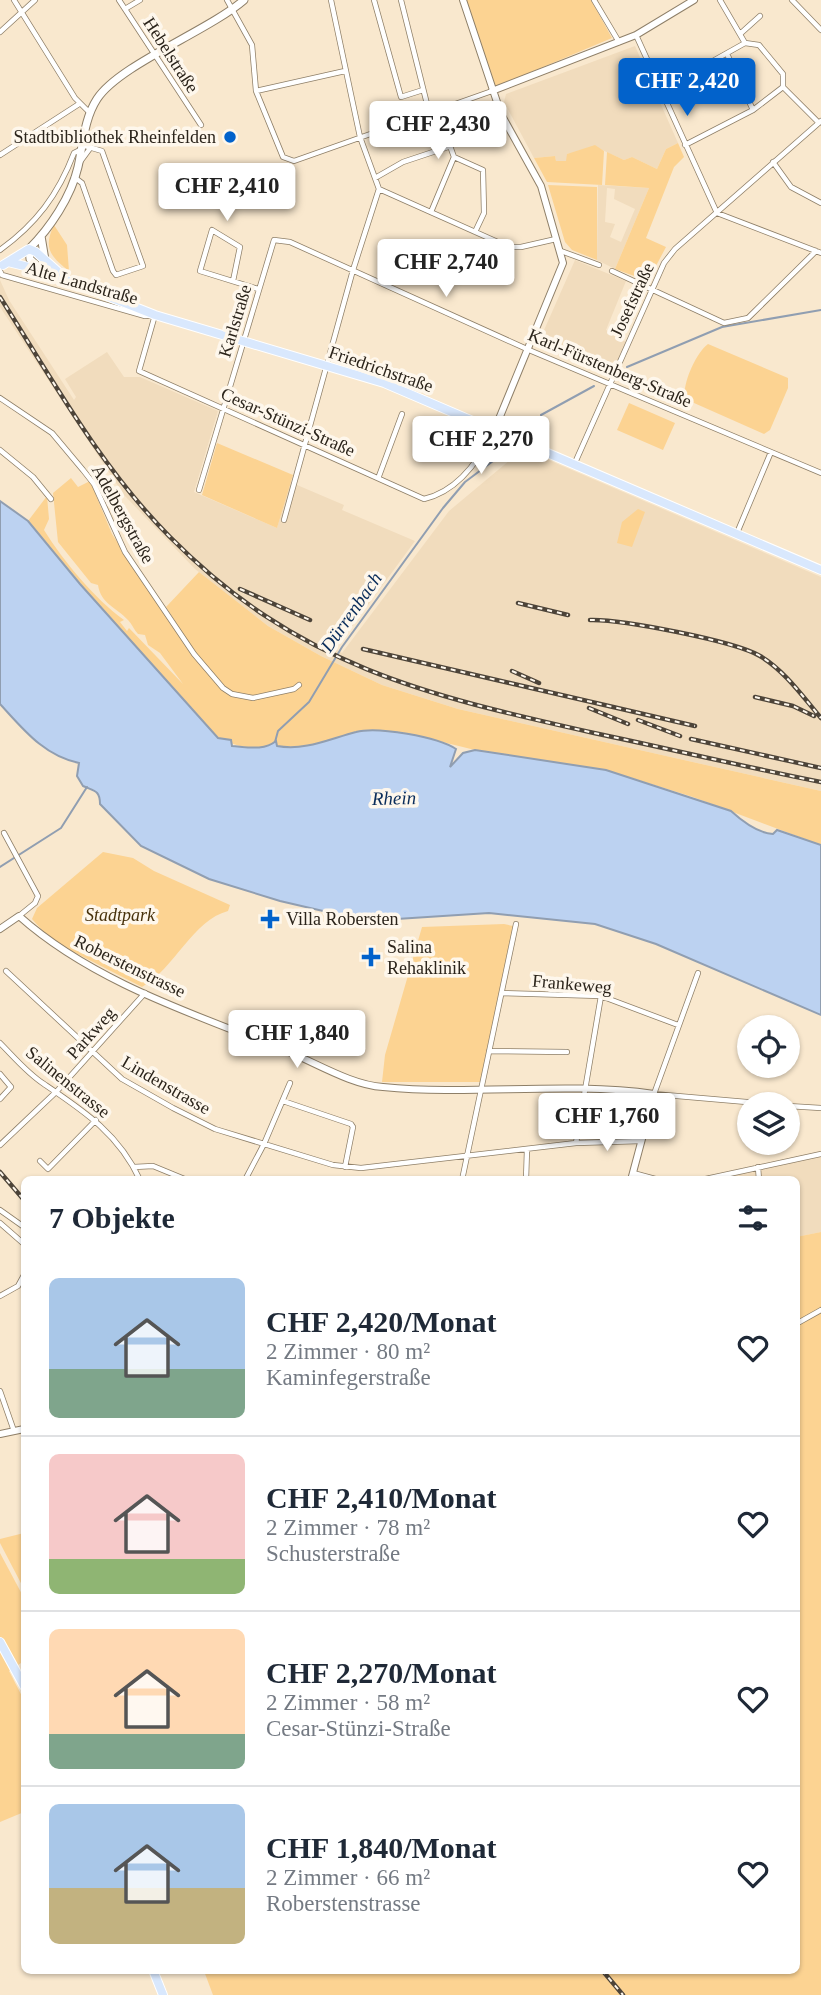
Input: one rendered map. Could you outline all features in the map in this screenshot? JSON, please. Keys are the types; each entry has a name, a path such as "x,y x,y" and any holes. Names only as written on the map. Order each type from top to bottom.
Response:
{"main road":[{"path":"3,268 29,249 41,236 74,177 90,113 105,89 244,0"},
{"path":"41,236 46,261"},
{"path":"29,249 66,279"},
{"path":"29,249 30,259 41,270"},
{"name":"Friedrichstraße","path":"3,268 41,270 155,315 384,383 821,570"},
{"path":"0,1642 21,1680"},
{"path":"155,1974 163,1995"}],"street":[{"path":"14,0 79,104 90,113"},
{"path":"0,32 35,0"},
{"name":"Hebelstraße","path":"120,0 154,57 201,125"},
{"path":"125,9 140,0"},
{"path":"227,0 253,44 256,91 283,157 294,161 492,91 619,42 694,0"},
{"path":"284,520 353,270 379,189 360,137 331,0"},
{"path":"374,0 401,97 423,90"},
{"path":"401,0 429,112"},
{"path":"463,0 492,91 501,114 536,174 561,251 562,272 494,430"},
{"path":"594,0 619,42"},
{"path":"720,0 745,43"},
{"path":"794,1 821,30"},
{"path":"740,34 760,16"},
{"path":"612,271 724,323 748,318 818,252 717,213 636,34"},
{"path":"661,90 745,43 752,43 767,52 783,74 783,87 820,122"},
{"path":"727,55 753,110"},
{"path":"256,91 345,71"},
{"path":"685,145 753,110 783,87"},
{"path":"0,155 79,104"},
{"path":"437,110 448,147 454,157 483,170 484,213 475,232"},
{"name":"Josefstraße","path":"574,465 664,263 675,249 820,122"},
{"path":"0,250 23,234 43,214 63,180 74,153 81,147 91,147 102,151 143,266 116,275 82,183 74,177"},
{"path":"78,166 91,147"},
{"path":"375,178 403,162 448,147"},
{"path":"430,212 454,157"},
{"path":"773,162 791,187 821,203"},
{"path":"379,189 509,247 557,239"},
{"path":"233,281 240,247 213,230 200,271 258,289"},
{"name":"Karl-Fürstenberg-Straße","path":"274,240 290,242 529,350 821,473"},
{"name":"Karlstraße","path":"199,490 274,240"},
{"path":"561,251 598,265"},
{"name":"Alte Landstraße","path":"3,268 145,316 155,315"},
{"name":"Cesar-Stünzi-Straße","path":"155,315 139,371 304,446 379,476 424,499 437,496 474,466 494,430"},
{"name":"Adelbergstraße","path":"0,398 52,433 83,470 98,492 125,552 202,664 232,694 262,697 299,685"},
{"path":"379,476 402,414"},
{"path":"0,450 33,477 51,499"},
{"path":"737,533 771,452"},
{"path":"0,929 35,903 38,896 4,833"},
{"name":"Roberstenstrasse","path":"19,916 48,940 90,966 145,992 373,1086 584,1088 737,1101"},
{"path":"462,1176 516,924"},
{"name":"Lindenstrasse","path":"6,971 91,1054 122,1079 215,1129 345,1167 407,1164 576,1143 641,1141"},
{"path":"631,1176 654,1094 698,973"},
{"name":"Parkweg","path":"0,1145 57,1091 145,992"},
{"name":"Frankeweg","path":"502,993 601,996 678,1025"},
{"path":"576,1143 601,996"},
{"name":"Salinenstrasse","path":"0,1042 27,1070 96,1120 118,1142 138,1176"},
{"path":"489,1051 567,1052"},
{"path":"0,1073 11,1087 0,1099"},
{"path":"247,1176 290,1083"},
{"path":"283,1101 351,1124 353,1127 345,1167"},
{"path":"800,1107 821,1108"},
{"path":"40,1161 48,1169 96,1120"},
{"path":"526,1176 527,1149"},
{"path":"719,1176 821,1154"},
{"path":"134,1167 153,1166 177,1176"},
{"path":"758,1167 759,1176"},
{"path":"0,1210 21,1225"},
{"path":"0,1223 21,1241"},
{"path":"0,1296 18,1286 21,1280"},
{"path":"800,1322 821,1310"},
{"path":"0,1391 14,1432"},
{"path":"0,1434 21,1430"}],"shaded area":[{"path":"635,46 678,143 666,149 657,169 632,157 624,160 600,149 567,154 567,161 556,161 555,156 534,158 504,102 506,94"},
{"path":"598,185 649,188 615,269 597,260","holes":["607,188 615,189 614,199 635,209 621,242 610,237 615,224 605,222"]},
{"path":"575,260 626,281 606,330 626,342 611,378 537,346"},
{"path":"0,280 9,300 74,400 76,397 65,379 107,352 124,377 140,377 218,411 194,492 277,528 290,482 344,505 342,510 415,541 336,649 342,653 449,511 523,449 821,577 821,791 458,709 382,685 321,656 268,626 195,569 124,495 0,307"},
{"path":"821,1156 821,1232 800,1236 800,1176 729,1176 776,1163"}],"green space":[{"path":"466,0 591,0 612,38 493,88"},
{"path":"678,143 684,157 674,167 646,238 666,247 648,281 615,269 649,188 605,185 607,152 624,160 632,157 657,169 666,149"},
{"path":"595,145 604,151 602,185 547,182 534,158 555,156 556,161 566,161 567,154"},
{"path":"548,185 597,187 597,260 572,250 565,242"},
{"path":"54,225 67,245 69,271 50,251 49,240"},
{"path":"708,344 788,378 788,388 770,430 764,434 685,399 691,369"},
{"path":"629,403 675,423 663,450 617,430"},
{"path":"217,443 293,475 277,528 202,495"},
{"path":"71,478 78,487 90,481 112,534 200,665 229,694 236,695 214,678 205,667 166,607 199,572 268,626 321,656 382,685 458,709 821,791 821,845 693,797 606,770 475,750 410,734 358,731 327,743 288,748 276,746 276,742 262,748 247,748 218,738 80,584 28,521 47,496 49,519 44,530 61,554 80,579 124,620 120,622 127,631 129,628 183,684 160,653 148,645 145,635 138,634 128,620 102,597 98,585 91,583 58,542 53,493"},
{"path":"638,509 645,512 632,547 617,543 622,522"},
{"name":"Stadtpark","path":"103,852 133,858 154,871 230,905 228,911 204,924 154,979 142,987 52,941 32,919 37,908"},
{"path":"513,926 480,1082 382,1082 385,1055 422,927"},
{"path":"821,1232 821,1995 213,1995 205,1974 800,1974 800,1236"},
{"path":"21,1534 21,1583 0,1543 0,1539"},
{"path":"0,1553 21,1592 21,1663 9,1671 21,1694 21,1813 0,1822"}],"water":[{"name":"Rhein","path":"0,501 28,521 80,584 218,738 231,740 232,746 261,747 276,741 277,746 297,747 356,732 378,730 407,734 436,740 456,749 450,767 463,753 475,750 606,770 731,811 761,831 773,834 777,830 821,845 821,1015 656,944 595,924 489,913 366,921 280,901 209,879 141,846 100,804 98,793 83,786 77,776 79,763 45,748 0,704"}],"waterway":[{"name":"Dürrenbach","path":"627,367 722,327 821,310"},
{"name":"Dürrenbach","path":"541,415 594,386"},
{"name":"Dürrenbach","path":"275,742 278,731 309,702 342,647 443,508 465,482 513,446"},
{"path":"0,867 61,828 87,787"}],"railway":[{"path":"0,297 79,422 145,510 218,581 266,617 316,646 419,688 533,719 821,782"},
{"path":"240,589 310,620"},
{"path":"518,603 568,615"},
{"path":"590,620 677,632 747,650 778,669 821,718"},
{"path":"363,649 695,726"},
{"path":"512,671 539,683"},
{"path":"755,697 793,706 814,716"},
{"path":"589,708 628,724"},
{"path":"638,720 680,736"},
{"path":"691,739 821,768"},
{"path":"0,1172 21,1196"},
{"path":"605,1974 623,1995"}],"place":[{"name":"Stadtbibliothek Rheinfelden","path":"230,137"},
{"name":"Villa Robersten","path":"270,919"},
{"name":"Salina Rehaklinik","path":"371,957"}]}
